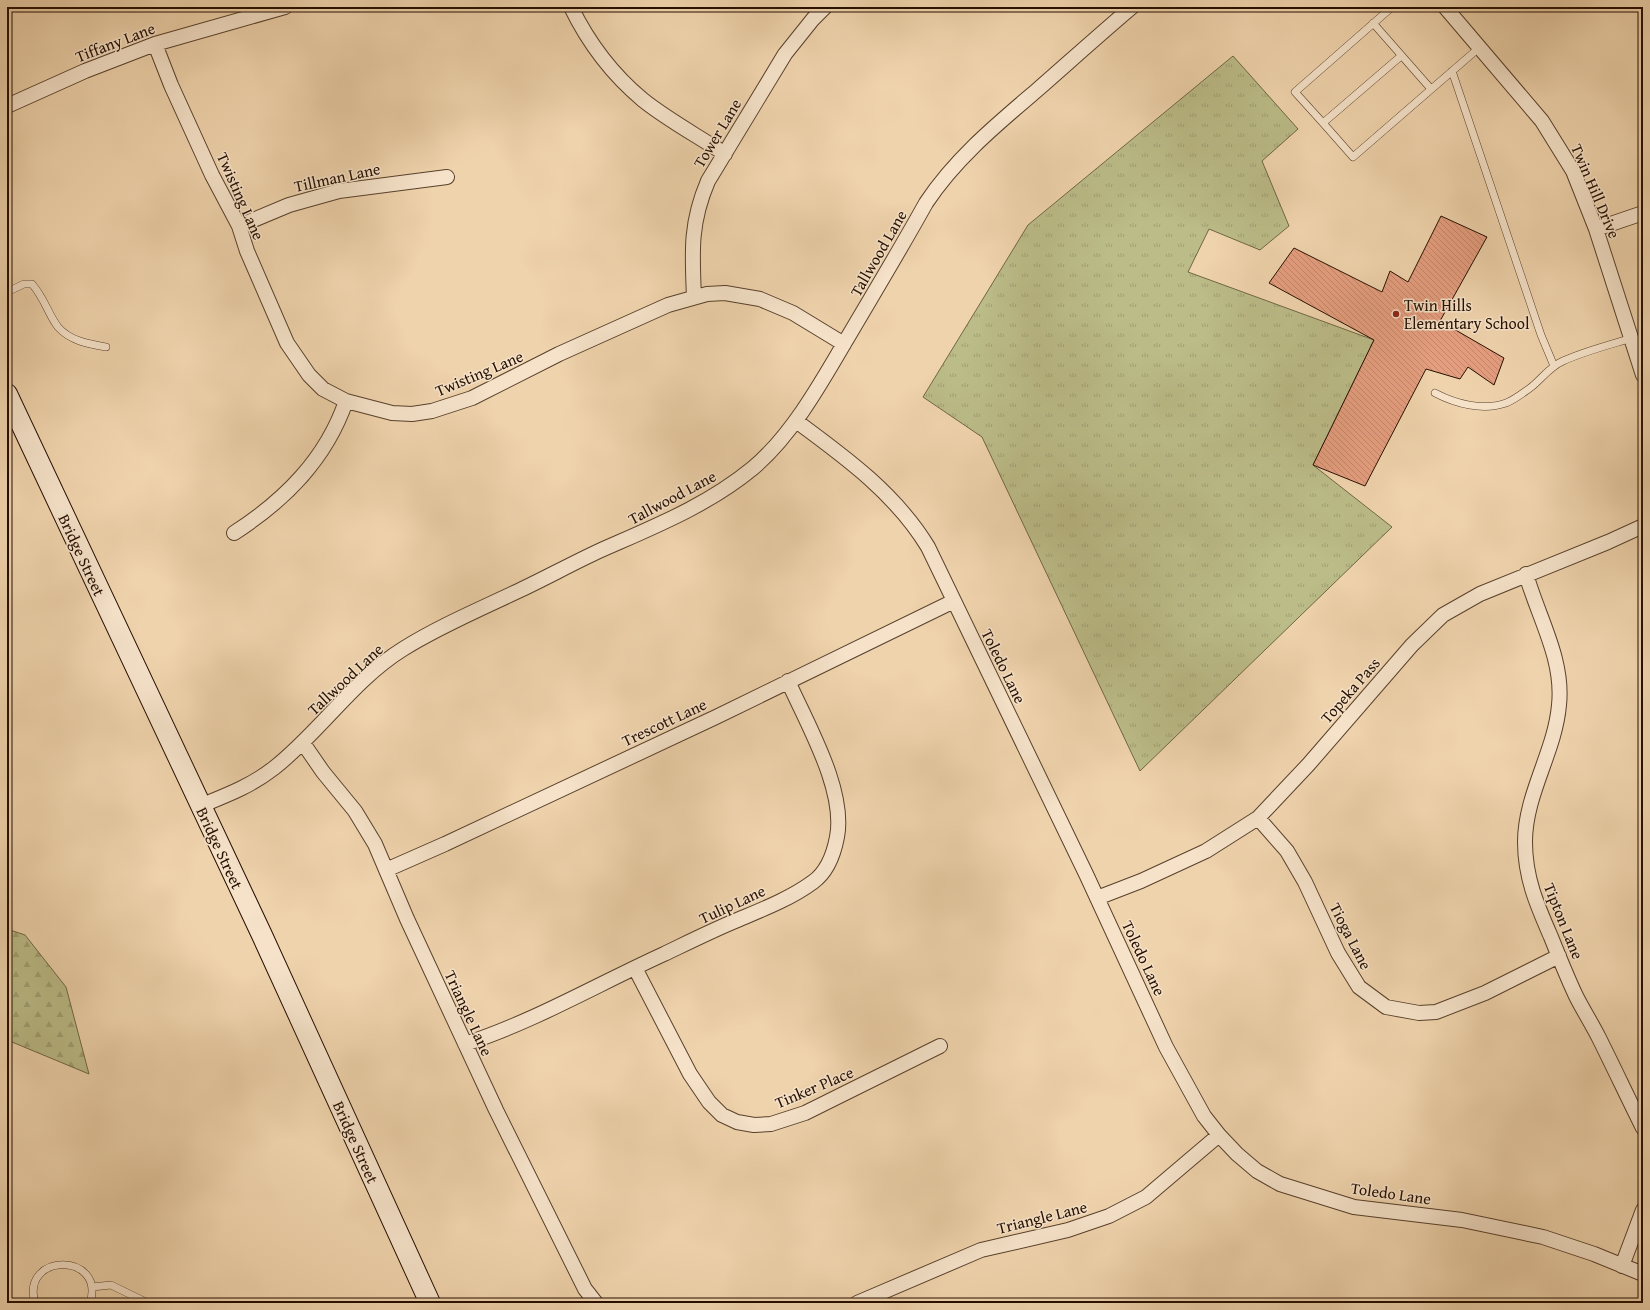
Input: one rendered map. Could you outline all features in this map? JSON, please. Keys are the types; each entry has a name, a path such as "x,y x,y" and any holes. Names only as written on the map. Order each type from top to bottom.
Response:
{"main road":[{"name":"Bridge Street","path":"7,394 308,1034 430,1303"}],"street":[{"name":"Tiffany Lane","path":"7,106 85,71 155,44 285,7"},
{"path":"571,7 584,32 605,62 631,89 644,101 725,154"},
{"name":"Tower Lane","path":"694,297 692,249 700,198 708,181 785,54 813,19 825,7"},
{"name":"Tallwood Lane","path":"200,806 249,786 273,769 303,743 363,681 400,650 444,626 536,583 580,560 691,509 735,482 755,466 796,421 844,344 939,183 973,147 1012,111 1132,7"},
{"name":"Twin Hill Drive","path":"1445,7 1542,120 1573,171 1596,228 1643,375"},
{"name":"Twisting Lane","path":"155,44 171,85 212,175 239,226 247,251 287,343 309,375 323,389 346,401 392,413 412,414 432,411 472,398 604,333 668,305 707,294 725,293 760,299 794,313 844,344"},
{"name":"Tillman Lane","path":"239,226 289,205 339,191 447,177"},
{"path":"1596,228 1643,213"},
{"path":"234,533 259,516 285,495 309,470 327,444 339,421 346,401"},
{"name":"Toledo Lane","path":"796,421 874,482 903,511 928,547 1097,898 1169,1053 1190,1094 1219,1135 1237,1154 1257,1171 1280,1184 1354,1207 1462,1220 1543,1237 1643,1274"},
{"name":"Topeka Pass","path":"1097,898 1141,881 1206,851 1258,818 1308,765 1412,645 1443,614 1480,594 1526,574 1573,557 1643,526"},
{"name":"Tipton Lane","path":"1526,574 1533,600 1551,646 1560,689 1556,724 1531,803 1525,842 1530,882 1535,902 1576,995 1599,1037 1643,1128"},
{"name":"Trescott Lane","path":"386,870 716,717 788,680 889,634 954,601"},
{"name":"Tulip Lane","path":"466,1044 535,1017 784,898 814,881 825,868 832,854 837,838 839,822 838,806 824,759 788,680"},
{"name":"Triangle Lane","path":"303,743 323,772 366,827 496,1110 585,1289 596,1303"},
{"name":"Tioga Lane","path":"1258,818 1283,847 1305,882 1338,954 1359,987 1386,1008 1419,1013 1436,1012 1490,991 1559,956"},
{"name":"Tinker Place","path":"635,968 690,1074 709,1102 722,1115 737,1122 754,1125 771,1124 805,1113 940,1046"},
{"name":"Triangle Lane","path":"857,1303 981,1250 1068,1230 1109,1216 1146,1197 1219,1135"},
{"path":"1622,1266 1643,1210"}],"lane":[{"path":"1392,7 1295,92 1353,157 1480,47"},
{"path":"1373,23 1431,89"},
{"path":"1323,123 1401,56"},
{"path":"1452,71 1541,335 1554,366"},
{"path":"7,292 24,284 32,284 41,295 58,327 72,338 88,344 106,347"},
{"path":"1435,393 1464,404 1488,406 1507,403 1530,388 1554,366 1593,350 1632,338"},
{"path":"35,1303 33,1292 35,1283 43,1271 56,1264 65,1264 79,1268 89,1278 92,1287 90,1303"},
{"path":"92,1287 111,1285 148,1303"}],"green space":[{"path":"1233,56 1298,129 1262,161 1289,226 1260,250 1209,229 1188,272 1374,340 1313,465 1392,527 1140,771 982,437 923,397 1028,225"},
{"path":"7,929 25,935 66,987 89,1074 12,1042 7,1048"}],"building":[{"name":"Twin Hills Elementary School","path":"1441,216 1487,237 1440,321 1504,358 1494,385 1468,367 1460,379 1426,369 1365,486 1313,465 1374,340 1269,283 1294,248 1382,292 1390,271 1408,282"}],"place":[{"name":"Twin Hills Elementary School","path":"1396,314"}]}
